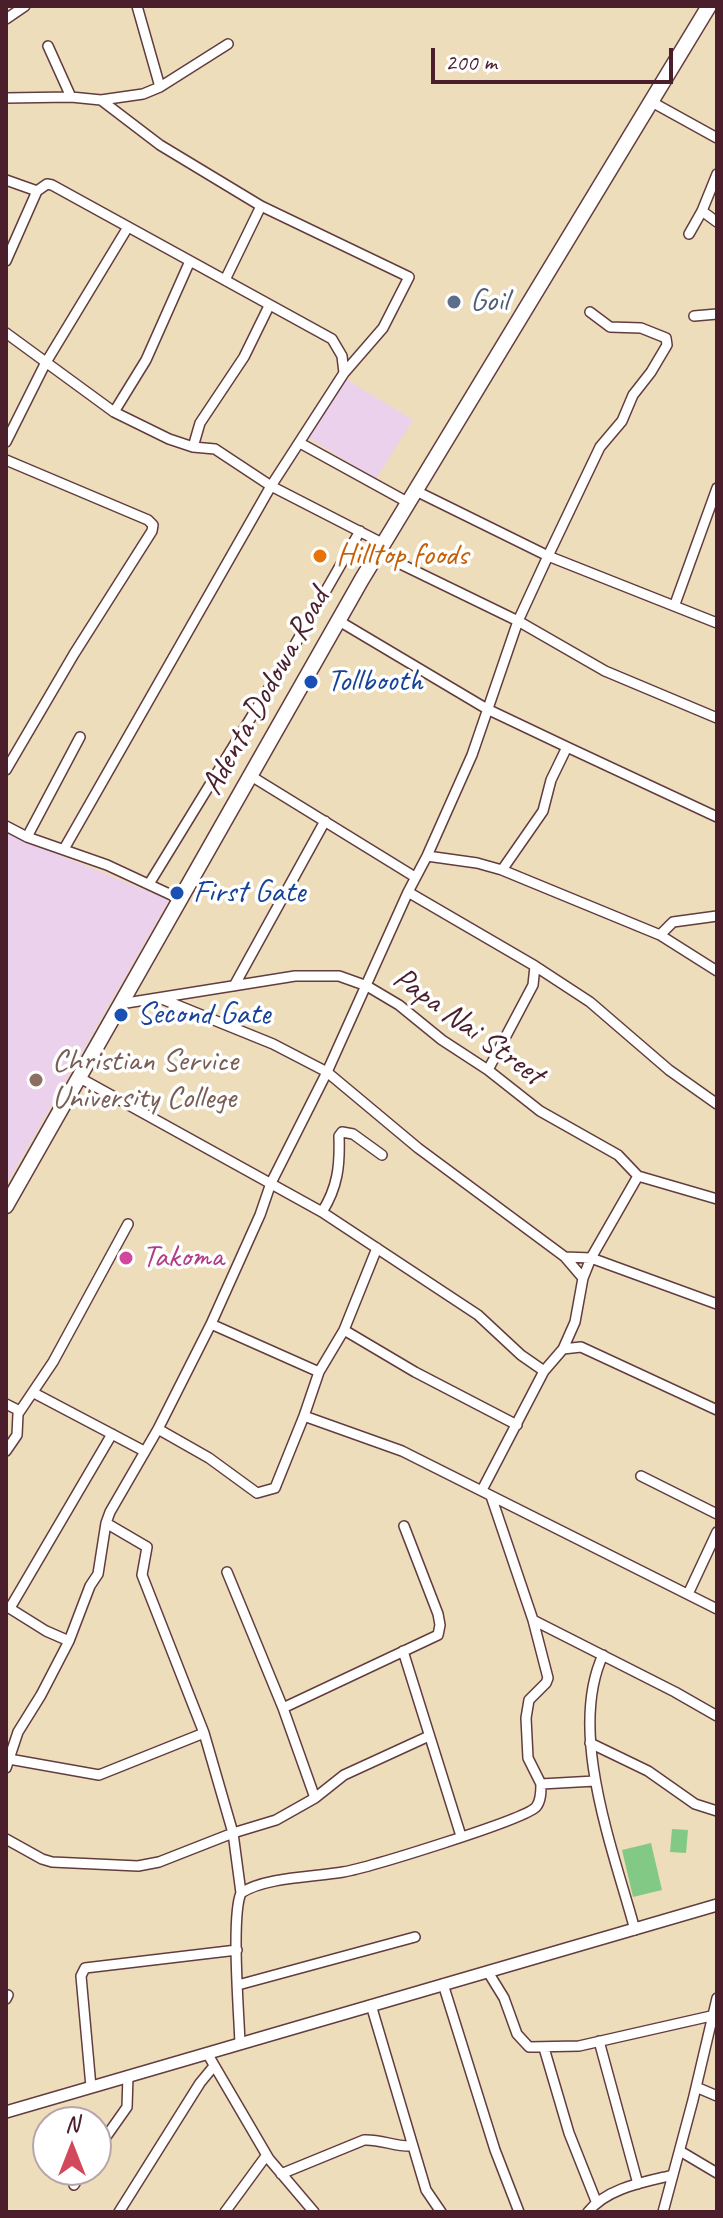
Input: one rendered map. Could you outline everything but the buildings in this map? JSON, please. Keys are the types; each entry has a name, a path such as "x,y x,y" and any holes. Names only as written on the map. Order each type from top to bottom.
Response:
{"main road":[{"name":"Adenta Dodowa Road","path":"6,1206 381,548 709,6"}],"street":[{"path":"6,19 25,6"},
{"path":"137,6 160,87"},
{"path":"6,98 101,100 143,94 160,87 228,44"},
{"path":"48,46 71,97"},
{"path":"64,849 271,486 344,373 383,328 409,277 261,206 160,145 101,100"},
{"path":"650,101 717,138"},
{"path":"689,234 717,174"},
{"path":"6,180 37,191"},
{"path":"6,261 37,191 47,184 52,185 332,339 342,356 344,373"},
{"path":"225,280 261,206"},
{"path":"702,211 717,222"},
{"path":"6,442 45,364 128,227"},
{"path":"114,412 146,360 190,261"},
{"path":"193,447 204,414 244,357 269,306"},
{"path":"204,1733 99,1775 8,1764 18,1732 69,1641 100,1568 106,1523 211,1324 260,1215 271,1183 327,1072 427,856 472,755 518,621 548,556 600,447 619,426 633,395 667,345 666,338 646,329 610,327 590,312"},
{"path":"694,316 717,314"},
{"path":"6,333 114,412 169,439 193,447 215,449 271,486 360,531 381,548 605,671 717,718"},
{"path":"300,443 412,497 548,556 717,623"},
{"path":"6,460 148,520 153,525 9,755 6,770"},
{"path":"675,604 717,488"},
{"path":"149,884 285,662 360,531"},
{"path":"339,621 487,709 717,817"},
{"path":"27,837 80,737"},
{"path":"502,870 543,811 551,780 567,747"},
{"path":"251,776 415,877"},
{"path":"234,986 325,821"},
{"path":"6,826 180,899"},
{"path":"427,856 502,870 660,935 717,971"},
{"path":"408,892 590,1002 669,1070 717,1104"},
{"path":"660,935 673,922 717,916"},
{"path":"488,1070 533,985 535,966"},
{"name":"Papa Nai Street","path":"120,1004 317,975 339,976 367,986 399,1005 556,1122 618,1155 638,1176 717,1199"},
{"path":"533,985 551,976"},
{"path":"158,998 253,1035 327,1072 418,1148 565,1257 583,1278"},
{"path":"80,1078 322,1212 478,1315 521,1355 544,1371"},
{"path":"322,1212 338,1178 339,1136 342,1132 353,1134 382,1155"},
{"path":"241,1893 257,1885 347,1872 530,1812 540,1799 541,1784 528,1758 525,1729 528,1702 548,1678 533,1620 487,1493 544,1371 563,1349 575,1322 583,1278 591,1258 638,1176"},
{"path":"6,1451 17,1435 20,1411 34,1393 128,1224"},
{"path":"158,1429 209,1458 257,1493 275,1488 319,1372 344,1330 377,1248"},
{"path":"565,1257 591,1258 717,1304"},
{"path":"575,1322 581,1347"},
{"path":"211,1324 319,1372"},
{"path":"344,1330 415,1372 517,1425"},
{"path":"563,1349 581,1347 717,1410"},
{"path":"34,1393 144,1451"},
{"path":"6,1404 20,1411"},
{"path":"304,1416 402,1451 717,1609"},
{"path":"69,1641 46,1631 8,1607 112,1434"},
{"path":"641,1476 717,1514"},
{"path":"106,1523 142,1541 147,1547 142,1575 204,1733 233,1833 241,1893 238,1900 237,1950 240,2044"},
{"path":"283,1708 438,1635 440,1625 404,1526"},
{"path":"688,1594 717,1532"},
{"path":"227,1572 283,1708 315,1798"},
{"path":"533,1620 717,1716"},
{"path":"403,1651 461,1836"},
{"path":"603,1655 593,1676 590,1743 595,1781 635,1930"},
{"path":"6,1725 18,1732"},
{"path":"6,1839 52,1862 138,1866 174,1857 233,1833 276,1820 315,1798 344,1775 429,1736"},
{"path":"590,1743 648,1771 695,1804 717,1811"},
{"path":"541,1784 595,1781"},
{"path":"6,2112 717,1905"},
{"path":"238,1985 415,1937"},
{"path":"91,2087 81,1976 85,1968 237,1950"},
{"path":"488,1972 504,1998 512,2024 522,2042 529,2047 579,2046 711,2016"},
{"path":"443,1984 495,2150 519,2212"},
{"path":"663,2212 717,1998"},
{"path":"371,2005 426,2190 441,2212"},
{"path":"599,2041 638,2184"},
{"path":"544,2048 569,2133 596,2201"},
{"path":"207,2053 266,2156 313,2212"},
{"path":"119,2212 200,2083 214,2066"},
{"path":"112,2128 127,2107 128,2076"},
{"path":"696,2087 717,2096"},
{"path":"281,2174 364,2140 377,2139 401,2147 412,2146"},
{"path":"680,2151 717,2173"},
{"path":"225,2212 266,2156"},
{"path":"588,2212 596,2201 638,2184 673,2175"}],"shaded area":[{"path":"346,379 413,420 376,479 309,438"},
{"name":"Christian Service University College","path":"6,833 169,900 6,1185"}],"green space":[{"path":"672,1829 688,1830 686,1853 670,1852"},
{"path":"651,1843 662,1890 633,1897 622,1850"}],"place":[{"name":"Goil","path":"454,302"},
{"name":"Hilltop foods","path":"320,556"},
{"name":"Tollbooth","path":"311,682"},
{"name":"First Gate","path":"177,893"},
{"name":"Second Gate","path":"121,1015"},
{"name":"Christian Service University College","path":"36,1080"},
{"name":"Takoma","path":"126,1258"}]}
